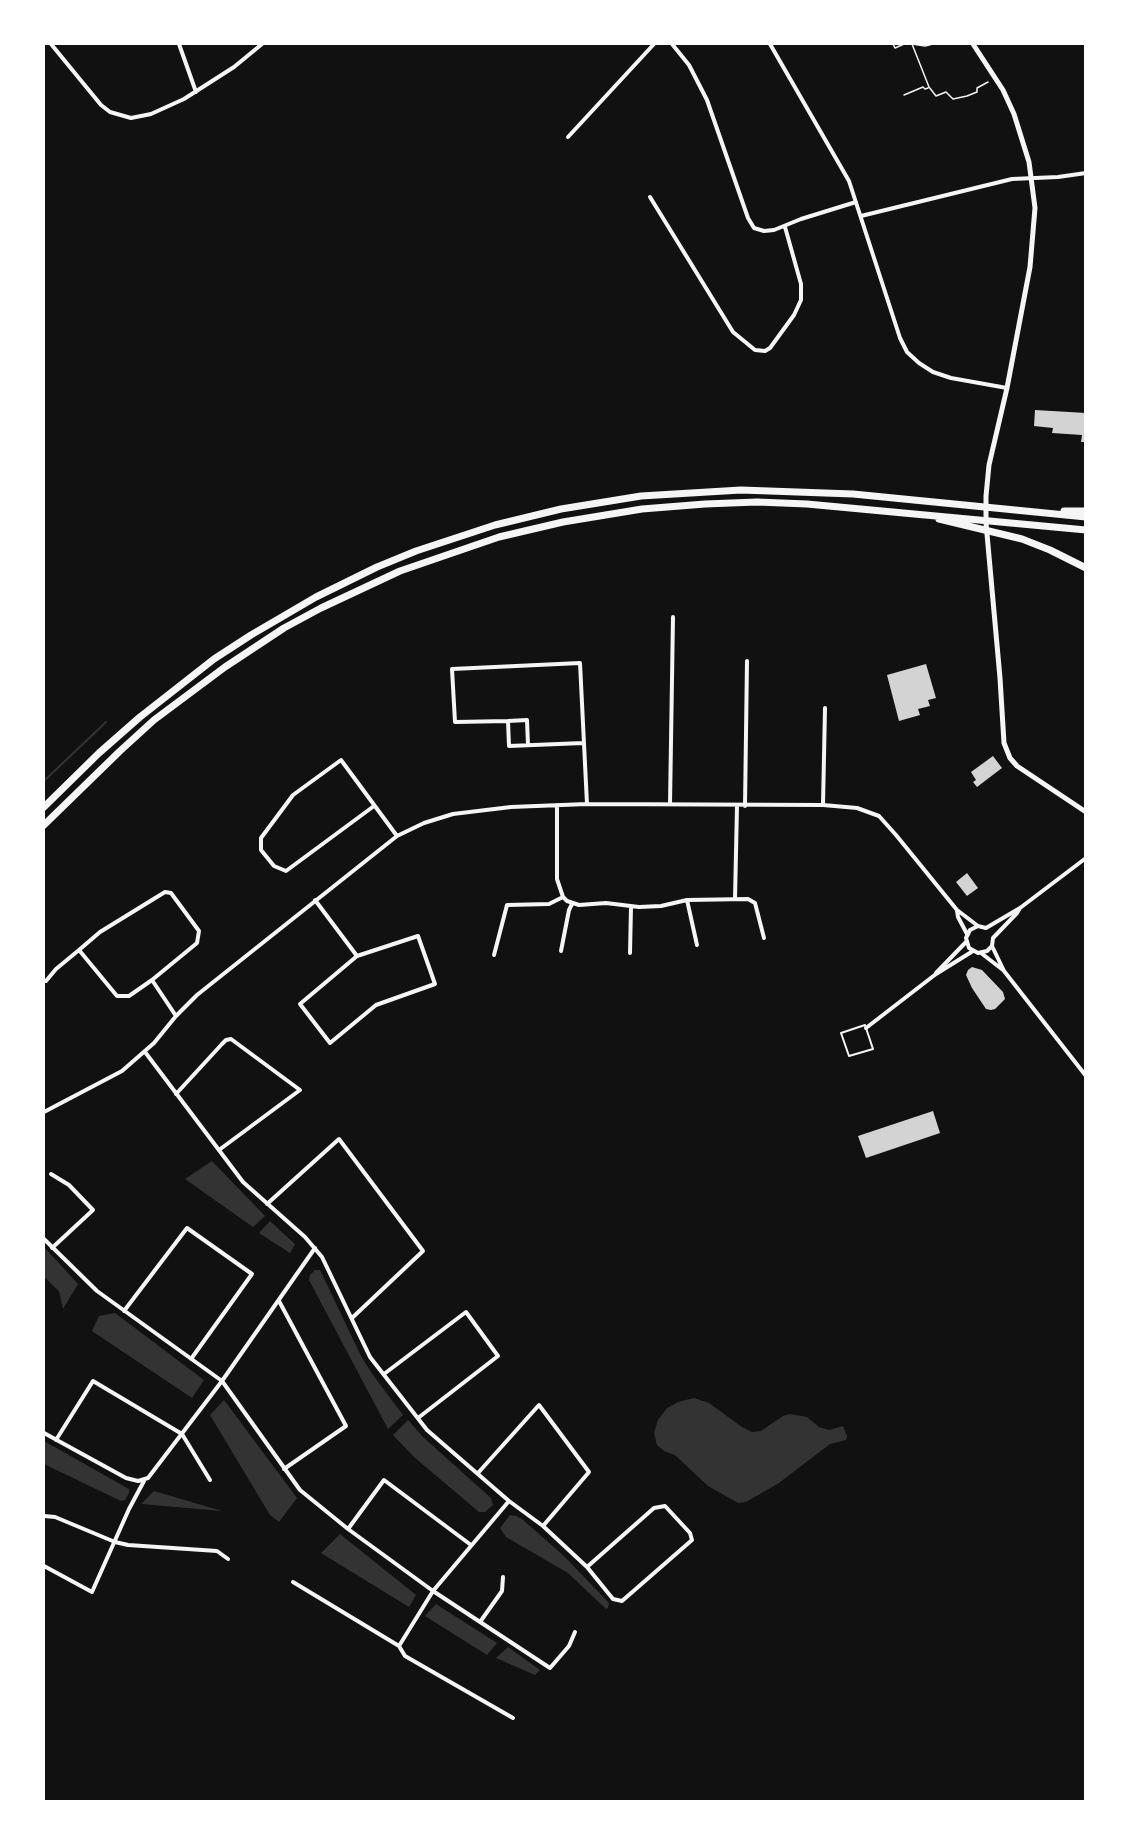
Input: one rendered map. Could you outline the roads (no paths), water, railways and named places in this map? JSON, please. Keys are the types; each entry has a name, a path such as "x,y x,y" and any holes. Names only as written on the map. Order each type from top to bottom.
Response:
{"highway":[{"path":"44,807 99,753 182,682 279,617 353,578 416,551 529,516 641,496 704,491 777,490 854,494 1086,517"},
{"path":"44,825 154,720 225,666 285,628 382,579 499,537 594,516 673,506 757,502 807,504 913,513 966,522 1050,550 1086,568"},
{"path":"1022,511 1086,511"},
{"path":"966,522 1008,522 1086,530"}],"street":[{"path":"51,44 100,105 110,112 131,118 151,114 196,92 234,67 262,44"},
{"path":"179,44 196,92"},
{"path":"568,137 654,44"},
{"path":"672,44 689,64 707,100 750,223 764,231 856,202"},
{"path":"770,44 849,181 900,338 907,352 933,372 951,378 1007,388"},
{"path":"973,44 1003,90 1014,114 1025,145 1035,208 1032,254 990,465 986,496 986,523 999,658 1004,743 1010,758 1017,766 1086,812"},
{"path":"861,216 1012,179 1065,177 1086,173"},
{"path":"650,197 733,332 755,350 765,351 770,348 794,315 801,300 801,284 785,226"},
{"path":"670,804 673,617"},
{"path":"745,806 747,661"},
{"path":"528,745 527,720 455,722 452,669 580,663 587,804"},
{"path":"823,805 825,708"},
{"path":"508,720 509,746 583,743"},
{"path":"374,806 286,871 274,866 261,850 261,838 293,795 341,760 397,837"},
{"path":"557,805 557,879 563,897 572,903 585,905 606,903 631,907 661,906 687,900 748,899 755,903 764,938"},
{"path":"44,1112 122,1071 145,1052 176,1016 207,987 397,837 424,823 453,814 511,807 557,805 823,805 857,808 879,816 957,910 992,934 992,946 1004,971 1086,1076"},
{"path":"735,899 737,806"},
{"path":"986,928 1020,908 1086,858"},
{"path":"46,981 56,969 100,932 165,892 171,893 200,931 197,943 129,996 117,996 80,950"},
{"path":"494,955 507,905 549,904 563,897"},
{"path":"315,900 357,956"},
{"path":"687,900 697,945"},
{"path":"561,951 572,903"},
{"path":"630,954 631,907"},
{"path":"993,938 1020,908"},
{"path":"957,910 967,934"},
{"path":"936,974 938,969 966,942 970,930 978,926"},
{"path":"418,936 435,984 376,1005 330,1042 300,1004 357,956 418,936"},
{"path":"966,942 973,951 981,953 1004,971"},
{"path":"981,953 992,946"},
{"path":"866,1028 936,974 973,951"},
{"path":"152,980 176,1016"},
{"path":"176,1094 222,1044 231,1039 300,1090 219,1150"},
{"path":"145,1052 243,1182 315,1248 327,1266 370,1357 427,1430 509,1501 543,1526 587,1567 613,1599 622,1601 692,1540 690,1533 665,1506 654,1508 587,1567"},
{"path":"267,1204 339,1139 423,1251 352,1318"},
{"path":"51,1174 69,1185 93,1210 52,1248"},
{"path":"124,1311 187,1228 252,1274 190,1359"},
{"path":"44,1239 97,1291 222,1381 300,1490 348,1529 434,1591 550,1668 569,1646 575,1632"},
{"path":"44,1566 92,1592 144,1480 154,1472 222,1381 315,1248"},
{"path":"279,1300 346,1426 284,1469"},
{"path":"384,1374 465,1312 498,1356 418,1418"},
{"path":"56,1440 93,1381 182,1434 210,1480"},
{"path":"478,1473 539,1405 589,1472 543,1526"},
{"path":"44,1433 126,1478 144,1480"},
{"path":"348,1529 384,1480 471,1545"},
{"path":"399,1646 434,1591 509,1501"},
{"path":"44,1516 55,1517 115,1542 128,1545 217,1551 228,1559"},
{"path":"480,1622 502,1590 503,1577"},
{"path":"293,1582 399,1646 405,1656 513,1718"}],"lane":[{"path":"865,1025 866,1028 873,1048 849,1056 842,1033 865,1025"}],"waterway":[{"path":"44,781 106,722"}]}
